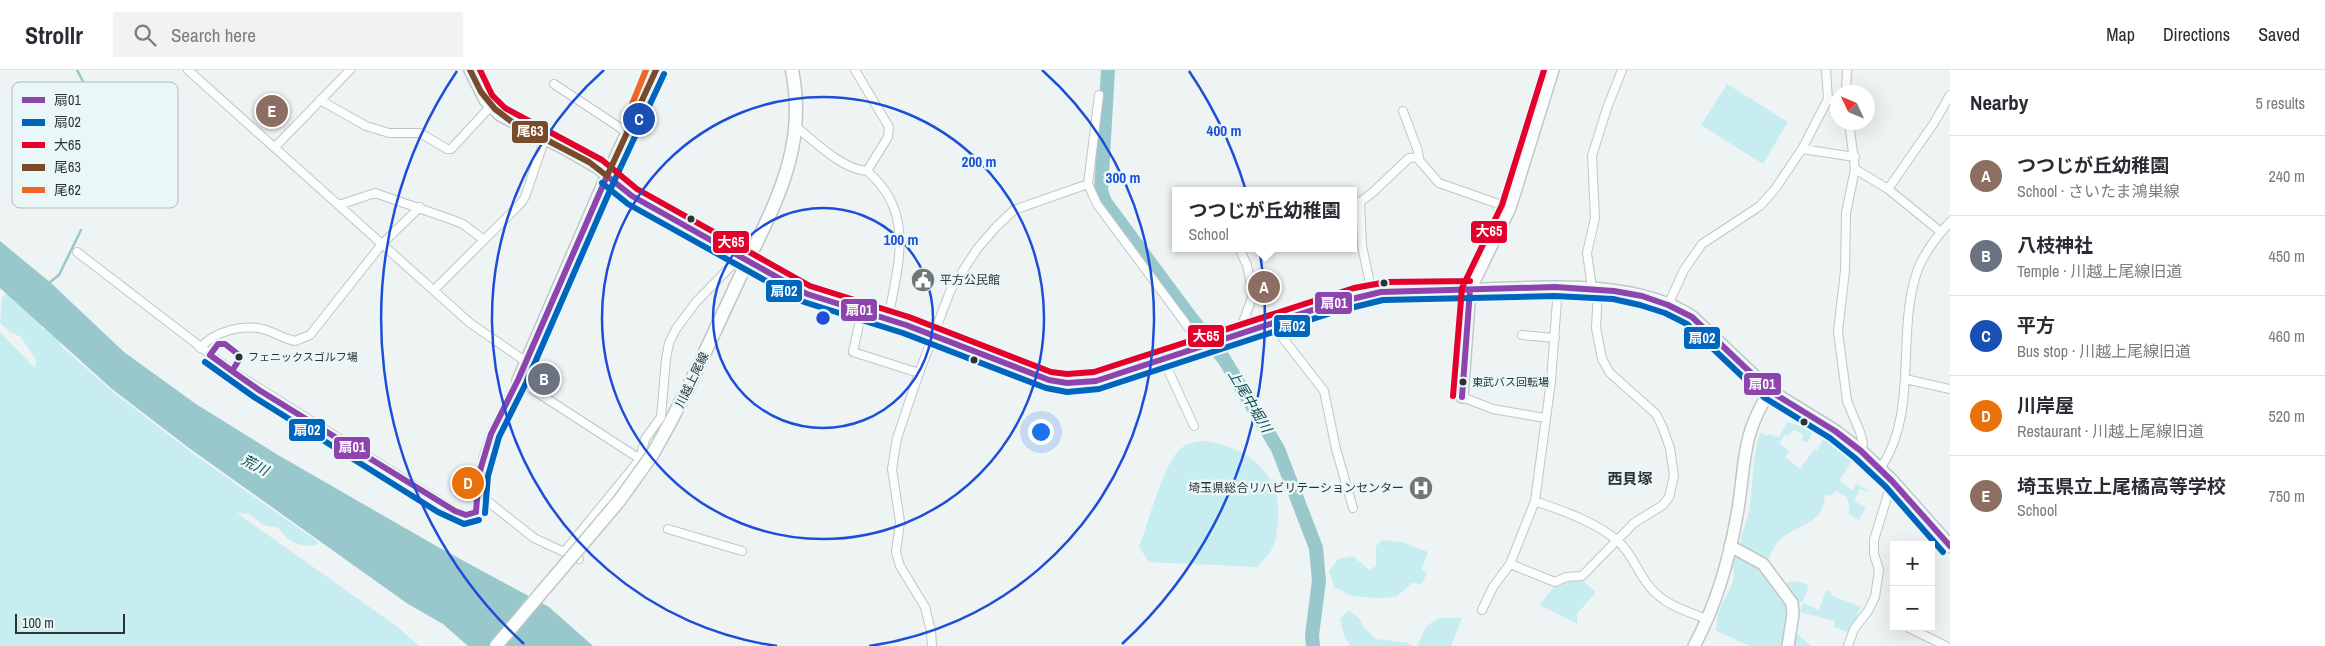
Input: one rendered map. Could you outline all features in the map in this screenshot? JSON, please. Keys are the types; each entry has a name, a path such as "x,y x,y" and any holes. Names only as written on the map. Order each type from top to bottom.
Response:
{"main road":[{"name":"川越上尾線","path":"496,646 613,508 684,396 744,259 778,194 792,149 795,126 795,93 792,70"},
{"path":"744,259 807,294 888,318 1036,376 1067,382 1096,381 1344,300 1372,293 1410,290 1470,290 1558,286 1595,288 1668,305 1685,312 1705,327 1770,391 1835,431 1861,450 1892,481 1950,546"}],"street":[{"path":"188,70 470,323 525,362"},
{"path":"274,147 350,70"},
{"path":"470,70 479,91 490,106 508,121 545,138 598,168 632,196 744,259 696,302 671,337 665,368 661,417 645,439 646,457 565,551"},
{"path":"77,252 200,348 259,390 443,504 466,515 476,512 483,458 492,434 518,380 656,70"},
{"path":"855,70 889,127 888,136 867,171"},
{"path":"1544,418 1492,408 1462,398 1470,290 1510,208 1553,70"},
{"path":"1510,564 1555,582 1566,577 1585,574 1634,524 1663,505 1669,497 1674,476 1670,448 1656,414 1610,373 1602,359 1596,337 1595,288 1587,253 1595,218 1592,156 1607,108 1622,70"},
{"path":"1668,305 1684,270 1698,250 1714,236 1760,206 1802,149 1828,99 1826,70"},
{"path":"1846,85 1847,70"},
{"path":"554,84 628,133"},
{"path":"1099,95 1088,184 1097,204 1209,345"},
{"path":"1888,188 1949,98"},
{"path":"320,100 366,126 389,133 420,132 451,149 490,106"},
{"path":"1403,111 1412,132 1419,160 1439,183 1510,208"},
{"path":"795,126 847,165 860,171 867,171 888,192 896,212 900,234 900,255 888,318"},
{"path":"1850,130 1855,168 1846,213 1843,299 1838,331 1847,401 1860,432 1863,443 1861,450"},
{"path":"434,290 525,197 545,138"},
{"path":"1802,149 1855,157"},
{"path":"1357,204 1372,193 1409,158 1419,157"},
{"path":"1855,168 1888,188 1941,232"},
{"path":"932,646 931,631 925,607 900,566 896,552 900,522 892,469 895,445 919,373 951,289 977,249 997,226 1014,210 1088,184"},
{"path":"339,205 375,193 420,207 463,224 484,240"},
{"path":"1360,201 1362,246 1372,293"},
{"path":"200,348 215,335 237,329 259,328 287,339 296,341 303,339 314,331 382,244 420,207"},
{"path":"1880,469 1888,455 1897,431 1906,379 1911,299 1918,269 1941,232 1950,222"},
{"path":"1238,336 1254,295 1247,265 1241,252"},
{"path":"1482,610 1493,587 1510,564 1535,500 1555,338 1558,286"},
{"path":"862,311 853,352 919,373"},
{"path":"1272,324 1324,391 1336,449 1353,508"},
{"path":"1522,336 1555,338"},
{"path":"1164,359 1194,426"},
{"path":"1906,379 1950,389"},
{"path":"518,380 646,457"},
{"path":"1694,646 1707,619 1725,568 1737,515 1747,440 1755,415 1770,391"},
{"path":"1848,646 1854,629 1868,611 1875,597 1879,570 1874,554 1874,540 1892,481"},
{"path":"478,498 486,500 534,538 579,559"},
{"path":"1535,500 1577,516 1617,541 1634,560 1648,584 1667,604 1707,619"},
{"path":"668,529 742,551"},
{"path":"1730,546 1763,564 1792,603 1793,614 1788,646"},
{"path":"1914,631 1930,642 1946,646"}],"shaded area":[{"path":"1727,84 1788,122 1763,164 1701,125"},
{"path":"8,292 40,320 42,328 51,331 58,337 61,346 113,392 199,458 317,541 318,544 309,546 297,544 287,538 278,528 263,525 249,514 237,513 399,628 419,646 0,646 0,332 35,368 36,360 21,337 10,332 0,323 2,298"},
{"path":"1787,422 1814,430 1808,442 1802,441 1803,434 1794,430 1788,436 1786,434 1779,443 1789,451 1785,457 1800,469 1814,449 1817,450 1827,433 1857,453 1839,481 1852,490 1857,484 1871,493 1860,489 1854,501 1866,508 1859,520 1848,513 1850,507 1847,497 1836,491 1831,496 1825,495 1820,512 1815,518 1781,539 1766,562 1740,545 1749,511 1754,461 1760,432 1767,436 1769,434 1779,437"},
{"path":"1204,441 1235,449 1249,457 1269,477 1275,490 1278,505 1278,522 1275,539 1271,551 1258,567 1149,562 1139,547 1156,496 1173,458 1185,446"},
{"path":"1382,540 1402,542 1428,552 1422,569 1427,573 1422,584 1412,583 1396,597 1377,598 1352,596 1334,587 1329,571 1338,559 1353,556 1369,570 1376,566 1376,546"},
{"path":"1733,554 1757,568 1773,584 1784,600 1788,617 1785,646 1749,646 1715,630 1719,612 1734,577 1731,563"},
{"path":"1581,579 1596,592 1577,614 1577,624 1540,605 1557,586"},
{"path":"1795,581 1809,585 1803,602 1796,602 1783,584"},
{"path":"1826,590 1831,592 1833,596 1861,607 1850,633 1834,627 1835,621 1800,612 1803,603 1819,610"},
{"path":"1349,610 1360,619 1364,628 1376,639 1407,643 1412,646 1350,646 1343,633 1340,619"},
{"path":"1439,618 1462,618 1451,646 1417,646 1426,626"},
{"path":"1794,631 1811,646 1793,646"}],"water":[{"name":"荒川","path":"0,241 51,283 124,352 196,404 278,455 438,547 549,607 593,646 468,646 443,624 408,604 189,448 112,389 0,288"}],"waterway":[{"path":"77,70 83,82"},
{"name":"上尾中堀川","path":"1108,70 1101,191 1105,202 1191,318 1224,359 1278,449 1316,548 1319,581 1312,635 1313,646"},
{"path":"49,283 59,275 81,230"}],"transit line":[{"name":"尾63","path":"470,70 481,92 495,109 512,122 589,162 607,176"},
{"name":"大65","path":"480,70 492,95 505,108 602,160 637,189 810,286 909,317 1051,372 1067,374 1094,372 1354,288 1387,282 1470,281"},
{"name":"尾62","path":"628,114 646,70"},
{"name":"尾63","path":"607,176 656,70"},
{"name":"大65","path":"1453,396 1462,288 1502,205 1544,70"},
{"name":"扇02","path":"485,513 488,476 499,437 526,383 611,188 664,74"},
{"name":"扇01","path":"607,176 632,196 807,294 906,325 1049,380 1067,383 1096,381 1331,304 1381,292 1555,287 1614,291 1642,296 1668,305 1692,317 1770,391 1835,431 1861,451 1892,481 1950,546"},
{"name":"扇01","path":"476,512 479,474 491,434 518,380 607,176"},
{"name":"扇02","path":"602,183 628,204 804,302 903,333 1046,388 1067,392 1099,389 1334,312 1383,300 1555,296 1613,299 1640,305 1665,313 1687,324 1765,398 1830,438 1855,458 1886,487 1943,552"},
{"name":"扇01","path":"1462,397 1470,290"},
{"name":"扇01","path":"218,344 225,344 239,355 239,360 232,371 210,355 218,344"},
{"name":"扇02","path":"205,362 254,397 438,512 464,524 479,520"},
{"name":"扇01","path":"232,371 259,390 455,511 466,515 476,512"}],"place":[{"name":"埼玉県立上尾橘高等学校","path":"272,111"},
{"name":"平方","path":"639,119"},
{"name":"平方公民館","path":"923,280"},
{"name":"つつじが丘幼稚園","path":"1264,287"},
{"name":"フェニックスゴルフ場","path":"239,357"},
{"name":"八枝神社","path":"544,379"},
{"name":"東武バス回転場","path":"1463,382"},
{"name":"川岸屋","path":"468,483"},
{"name":"埼玉県総合リハビリテーションセンター","path":"1421,488"}],"district":[{"name":"西貝塚","path":"1630,478"}]}
